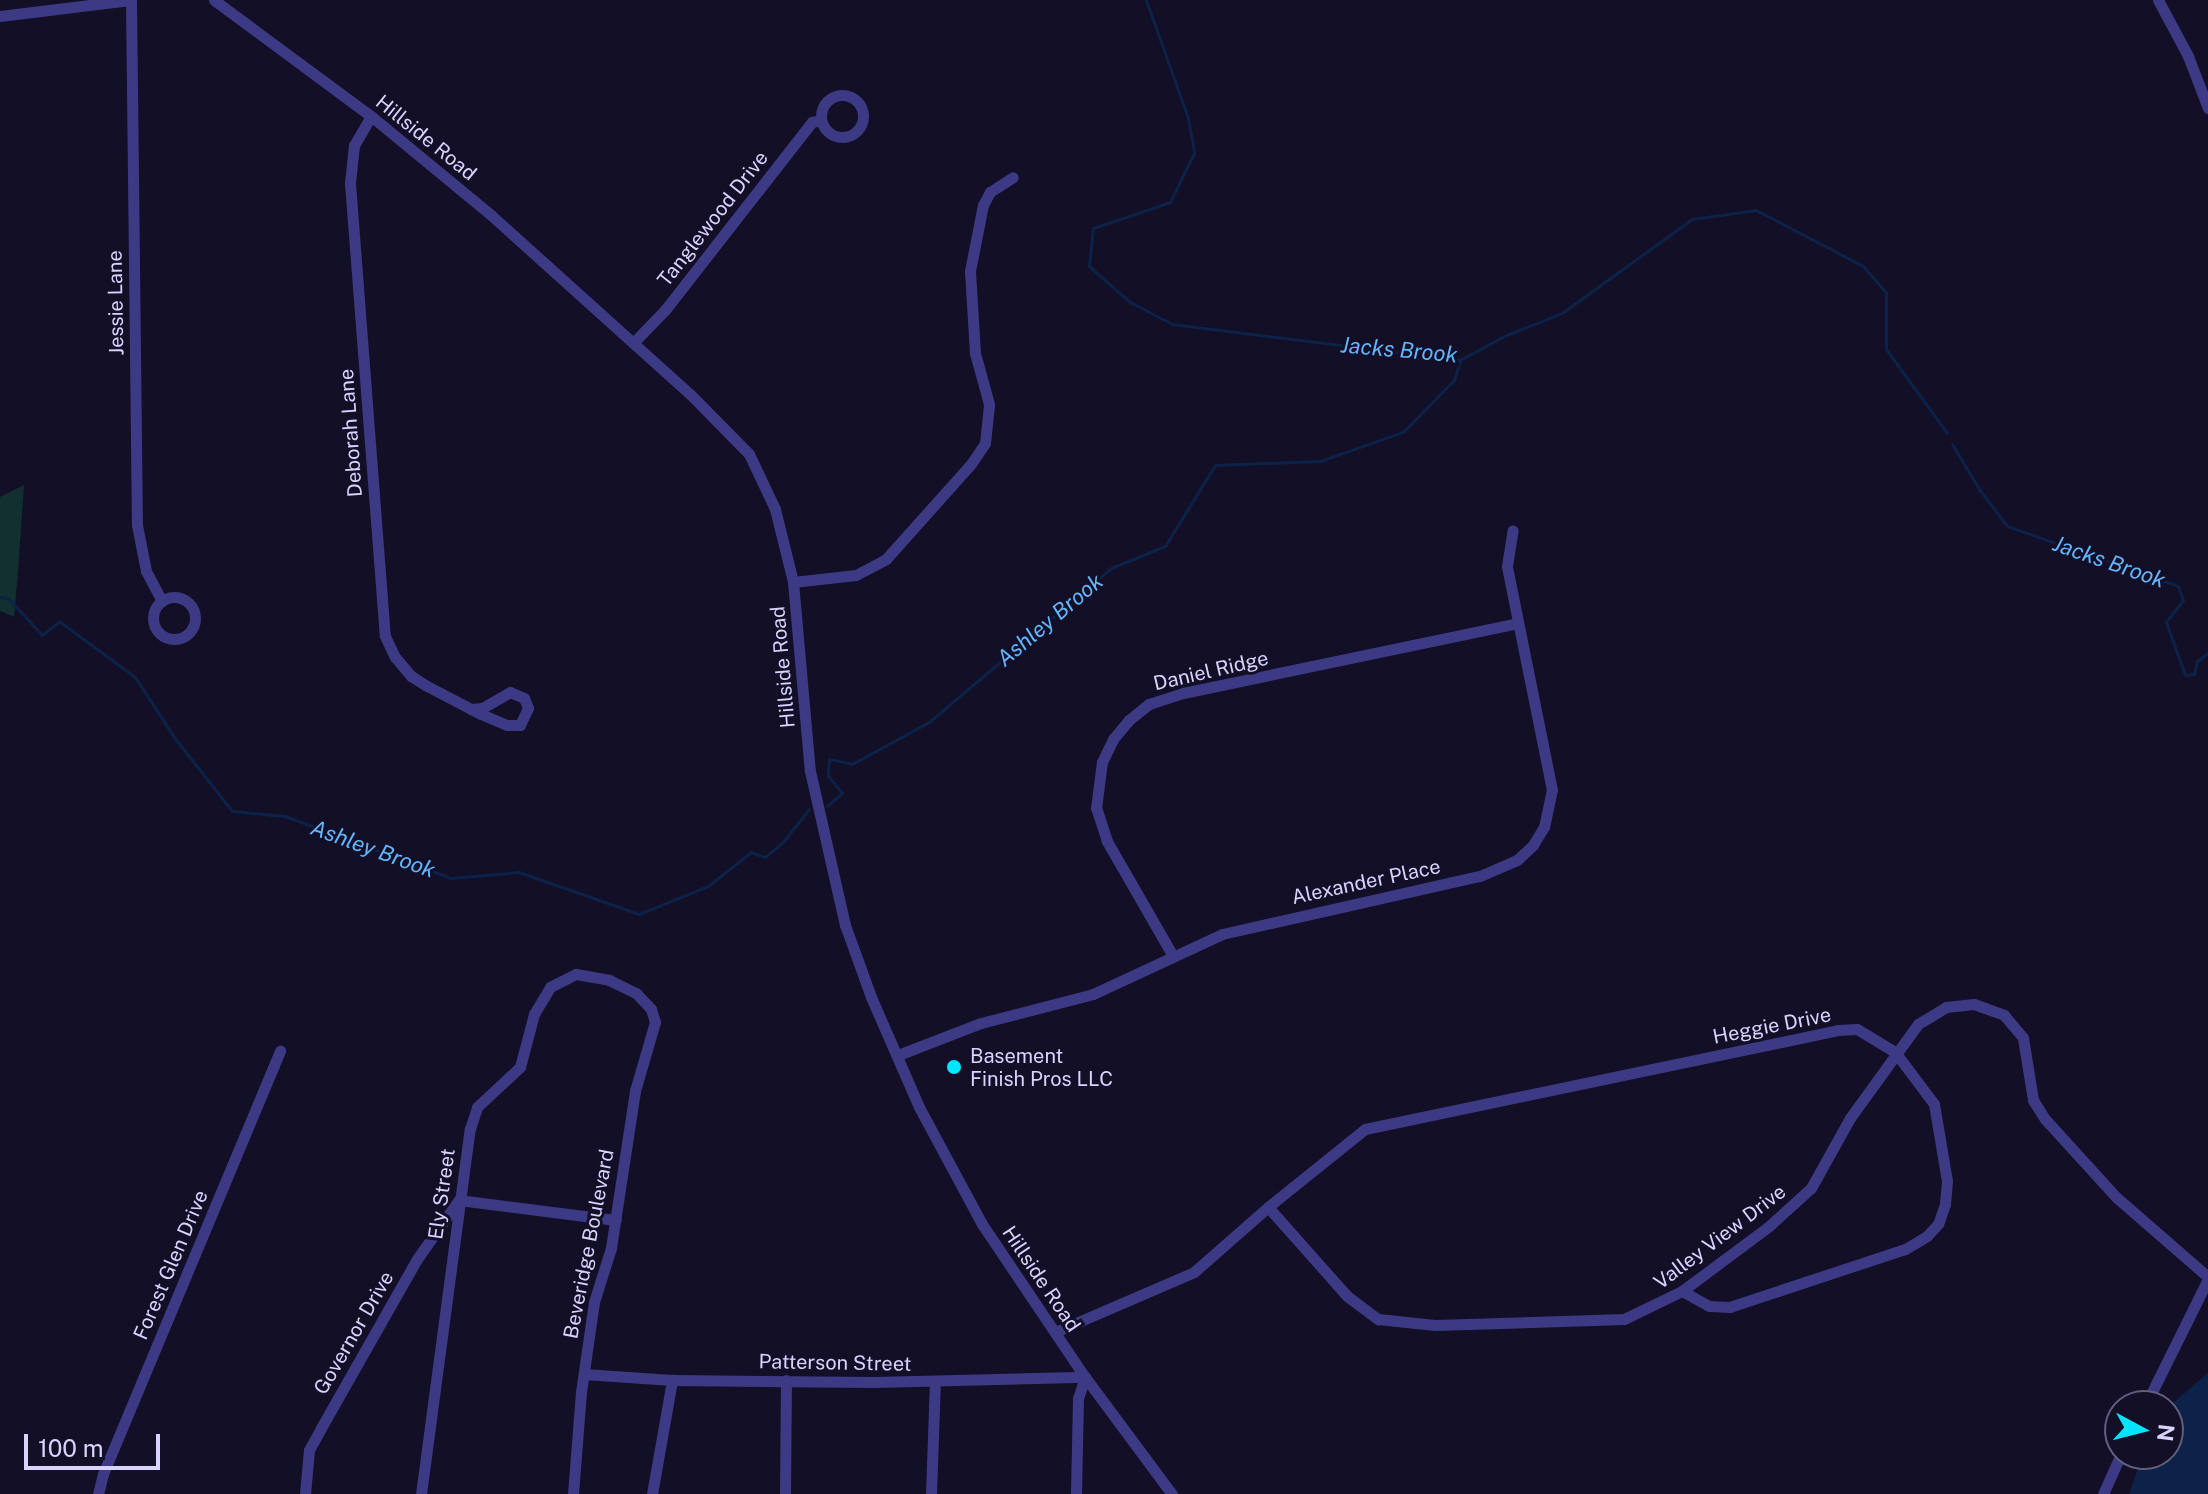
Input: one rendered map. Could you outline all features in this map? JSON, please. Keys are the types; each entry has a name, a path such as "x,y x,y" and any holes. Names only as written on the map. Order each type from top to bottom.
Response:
{"street":[{"path":"0,16 130,0"},
{"name":"Jessie Lane","path":"130,0 137,525 146,571 162,601"},
{"name":"Hillside Road","path":"214,0 371,116 491,215 634,342 749,454 775,509 793,582 813,789 845,925 871,997 919,1107 966,1196 1085,1377 1172,1494"},
{"path":"2158,0 2188,56 2208,108"},
{"name":"Deborah Lane","path":"371,116 354,145 350,183 385,636 395,657 411,676 471,709 507,725 520,725 528,708 524,698 510,692 482,708 471,709"},
{"name":"Tanglewood Drive","path":"634,342 665,310 812,122 821,120"},
{"path":"793,582 856,575 886,559 971,464 985,443 989,404 975,353 970,271 983,205 990,192 1013,177"},
{"name":"Alexander Place","path":"898,1055 981,1023 1093,994 1211,938 1246,927 1495,872 1527,851 1546,823 1552,790 1506,560 1513,530"},
{"name":"Daniel Ridge","path":"1173,956 1107,841 1096,808 1102,762 1113,739 1129,720 1149,704 1183,693 1518,623"},
{"name":"Ely Street","path":"421,1494 459,1200 470,1129 477,1107 520,1067 534,1014 550,987 576,974 609,980"},
{"name":"Beveridge Boulevard","path":"573,1494 594,1302 616,1220 635,1091 655,1022 651,1009 643,999 609,980"},
{"name":"Valley View Drive","path":"1268,1207 1347,1296 1378,1319 1435,1325 1595,1323 1624,1319 1682,1291 1768,1227 1811,1188 1850,1118 1918,1024 1946,1007 1974,1004 2004,1015 2023,1038 2033,1100 2045,1119 2116,1197 2208,1278"},
{"name":"Heggie Drive","path":"1268,1207 1347,1141 1373,1127 1838,1030 1857,1029 1895,1052 1934,1104 1947,1181 1945,1204 1938,1224 1927,1236 1905,1249 1730,1307 1709,1306 1682,1291"},
{"name":"Forest Glen Drive","path":"98,1494 103,1474 280,1051"},
{"path":"459,1200 616,1220"},
{"name":"Governor Drive","path":"305,1494 309,1450 417,1259 459,1200"},
{"path":"1055,1332 1194,1272 1268,1207"},
{"path":"2153,1390 2208,1278"},
{"name":"Patterson Street","path":"584,1374 672,1380 935,1382 1085,1377"},
{"path":"1076,1494 1078,1398 1085,1377"},
{"path":"652,1494 672,1380"},
{"path":"785,1494 786,1380"},
{"path":"931,1494 935,1382"},
{"path":"2103,1494 2114,1470"}],"green space":[{"path":"24,485 14,617 0,611 0,497"}],"water":[{"path":"2208,1373 2208,1494 2129,1494 2137,1470 2184,1470 2184,1393"}],"waterway":[{"name":"Jacks Brook","path":"1146,0 1188,118 1194,153 1170,202 1093,228 1089,266 1130,302 1172,324 1460,360 1504,336 1562,313 1692,219 1756,210 1863,266 1886,292 1886,349 1947,433"},
{"name":"Ashley Brook","path":"827,806 842,793 828,776 829,759 852,764 929,722 1111,568 1165,546 1215,465 1320,461 1403,432 1454,380 1460,361"},
{"name":"Jacks Brook","path":"1952,444 1979,489 2007,526 2178,586 2183,600 2166,622 2185,675 2194,674 2197,661 2208,653"},
{"name":"Ashley Brook","path":"0,597 9,599 42,635 59,621 135,677 174,737 232,811 285,816 451,878 519,872 639,914 708,886 751,852 765,857 783,842 809,809"}],"place":[{"name":"Basement Finish Pros LLC","path":"954,1067"}]}
